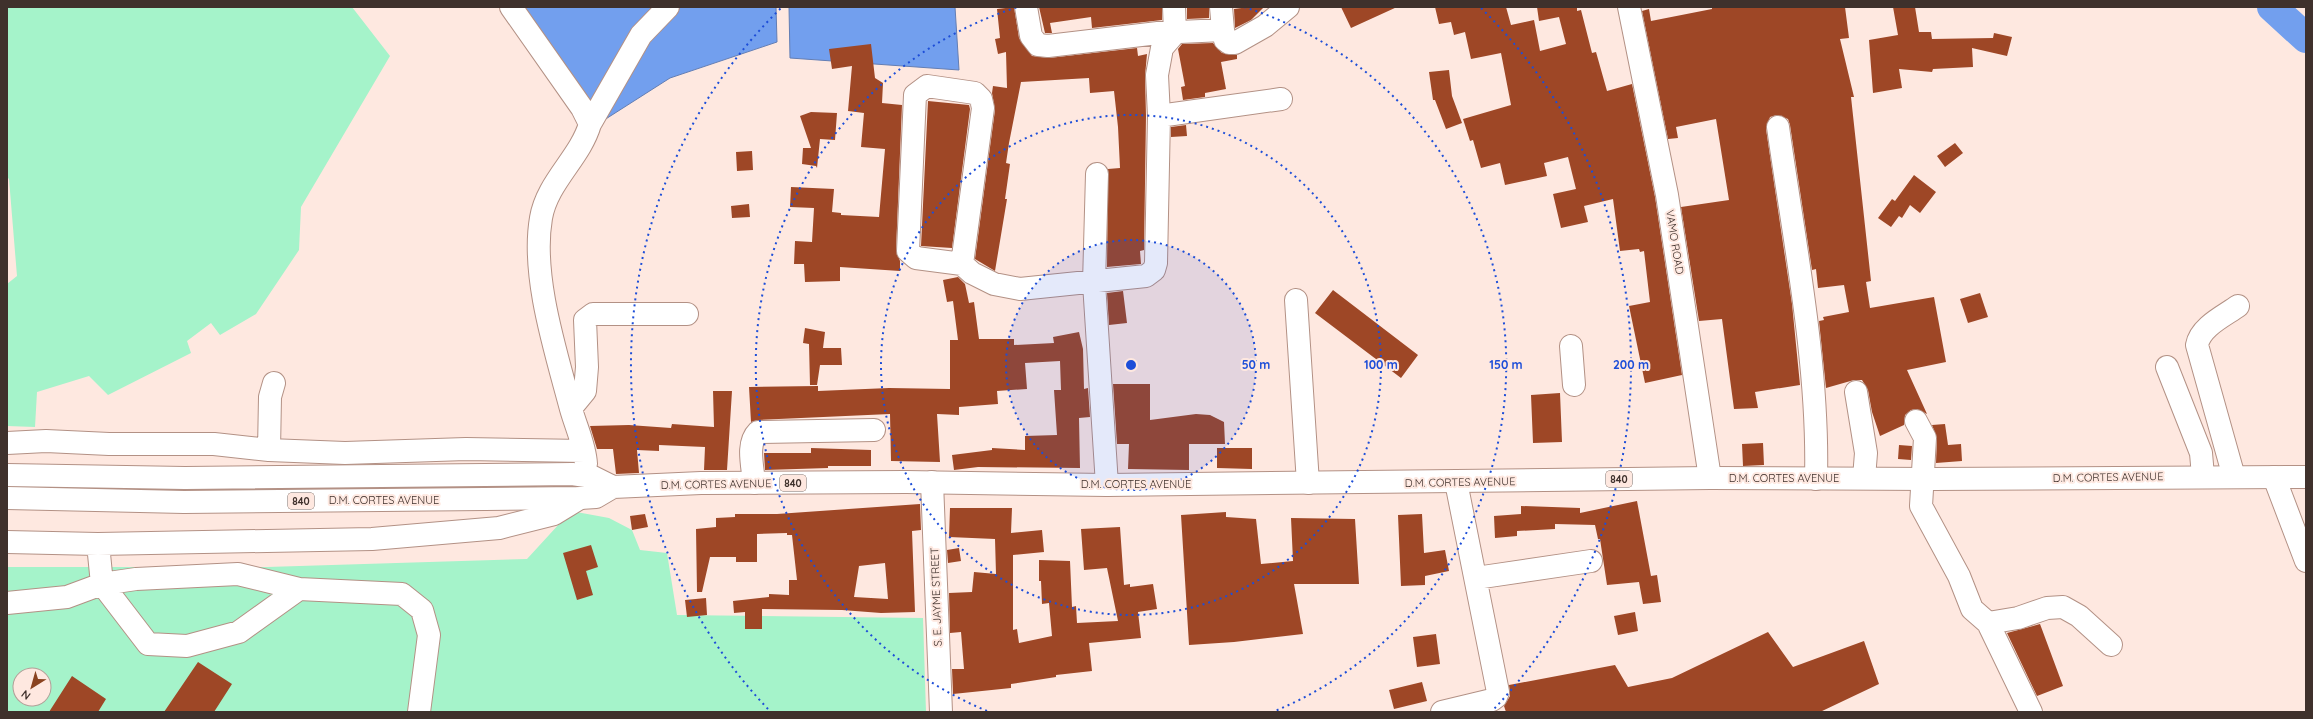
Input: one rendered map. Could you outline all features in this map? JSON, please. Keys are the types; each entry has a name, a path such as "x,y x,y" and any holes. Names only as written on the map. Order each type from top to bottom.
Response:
{"main road":[{"path":"511,7 582,108 590,124"},
{"path":"585,476 584,451 571,408 539,279 541,217 548,198 586,139 590,124 641,35 668,7"},
{"path":"1026,7 1031,36 1038,45 1223,30"},
{"path":"962,264 983,108 981,99 975,93 927,86 920,89 915,95 908,251 916,258 962,264 972,272 994,284 1020,288 1146,276 1154,270 1156,263 1160,116 1157,74 1162,48 1175,33 1174,7"},
{"path":"1221,7 1225,40 1229,43 1235,43 1264,16 1288,7"},
{"name":"VAMO ROAD","path":"1629,7 1667,195 1710,478"},
{"path":"1160,116 1280,99"},
{"path":"1778,127 1812,369 1816,478"},
{"path":"1096,174 1094,282 1107,485"},
{"path":"1296,300 1308,483"},
{"path":"2234,477 2197,345 2198,338 2207,328 2238,306"},
{"path":"571,408 585,391 587,367 585,320 592,314 688,314"},
{"path":"1571,346 1574,385"},
{"path":"2167,367 2201,453 2204,476"},
{"path":"269,450 270,397 274,383"},
{"path":"1856,392 1866,453 1864,478"},
{"path":"1916,421 1925,438 1921,479 1921,506 1959,576 1972,609 1988,623 2031,712"},
{"path":"754,483 751,452 753,437 758,432 874,430"},
{"path":"7,443 46,441 109,444 214,444 269,450 345,453 466,449 584,451"},
{"name":"D.M. CORTES AVENUE","path":"7,475 185,478 572,474 593,477 613,487 754,483 932,482 1107,485 1710,478 1921,479 2306,476"},
{"path":"2274,477 2306,561"},
{"name":"S. E. JAYME STREET","path":"932,482 941,712"},
{"path":"1442,712 1492,700 1498,692 1456,482"},
{"name":"D.M. CORTES AVENUE","path":"7,498 184,502 580,498 596,497 613,487"},
{"path":"7,542 98,544 372,539 499,528 554,514 580,498"},
{"path":"98,544 102,584 148,644 187,646 239,632 299,589"},
{"path":"1476,578 1591,561"},
{"path":"7,603 67,596 102,584 136,579 238,574 299,589 402,594 422,610 429,635 419,712"},
{"path":"1988,623 2018,618 2047,608 2063,607 2079,616 2111,645"}],"green space":[{"path":"7,7 352,7 390,56 301,207 299,250 256,314 220,335 211,323 187,341 191,353 108,395 89,376 37,392 35,427 7,426 7,284 17,276 9,179 7,177"},
{"path":"571,511 609,518 632,530 640,550 667,553 677,615 923,618 926,712 7,712 7,567 267,567 527,559"}],"water":[{"path":"522,7 776,7 777,42 670,78 601,122"},
{"path":"789,7 955,7 959,70 790,58"}],"building":[{"path":"1014,7 1019,38 1032,56 1049,58 1137,48 1138,56 1147,54 1145,76 1146,116 1144,250 1140,251 1141,264 1107,267 1108,169 1120,168 1118,127 1114,91 1090,93 1089,78 1021,82 1006,163 1010,164 1005,199 1007,199 995,271 975,259 995,110 992,93 993,86 1007,88 1006,52 998,54 995,39 1000,38 997,9"},
{"path":"1039,7 1162,7 1162,20 1092,28 1091,17 1050,23 1052,33 1045,33"},
{"path":"1187,7 1209,7 1209,18 1187,19"},
{"path":"1264,7 1251,20 1235,28 1234,9"},
{"path":"1341,7 1397,7 1351,28"},
{"path":"1435,7 1506,7 1511,25 1534,20 1540,51 1566,44 1559,17 1539,21 1537,7 1577,7 1577,11 1581,10 1592,53 1596,52 1607,91 1632,84 1655,197 1682,375 1645,383 1629,306 1650,302 1644,251 1640,252 1639,249 1620,251 1613,199 1584,206 1588,222 1561,228 1553,194 1576,189 1568,157 1544,163 1547,176 1505,185 1500,163 1481,168 1473,140 1470,141 1463,119 1511,105 1501,53 1471,59 1465,32 1454,35 1451,22 1439,24"},
{"path":"1712,7 1845,7 1849,38 1840,39 1854,97 1851,97 1871,281 1866,282 1870,308 1934,297 1946,362 1907,370 1927,414 1917,409 1911,410 1905,415 1904,425 1880,436 1872,412 1868,390 1862,380 1854,380 1826,388 1819,321 1824,320 1823,317 1849,312 1844,285 1818,288 1816,269 1812,270 1788,119 1777,115 1770,117 1766,129 1792,304 1800,385 1755,392 1758,408 1734,409 1722,319 1699,321 1681,207 1729,200 1716,119 1676,127 1678,138 1668,139 1642,11 1649,9 1651,21 1712,9"},
{"path":"1893,7 1915,7 1919,32 1931,32 1932,39 1993,38 1994,33 2012,37 2007,56 1972,48 1973,67 1933,69 1932,72 1899,69 1902,88 1873,93 1869,40 1898,35"},
{"path":"1213,43 1222,53 1237,55 1237,59 1221,62 1226,89 1205,93 1205,97 1183,100 1181,87 1185,86 1178,49 1182,44"},
{"path":"871,44 875,78 883,83 882,103 902,105 896,250 900,261 900,271 840,267 840,281 805,282 804,264 794,264 795,241 812,242 814,208 790,207 791,187 834,189 832,212 841,213 841,215 879,217 885,149 861,147 864,113 848,111 852,66 832,69 829,49"},
{"path":"1449,70 1452,96 1462,123 1446,129 1435,100 1433,100 1429,72"},
{"path":"928,101 969,105 970,109 952,248 921,246"},
{"path":"811,112 837,113 835,140 820,139 817,168 816,166 802,164 803,148 811,148 800,116"},
{"path":"1186,125 1187,136 1171,137 1171,127"},
{"path":"1955,143 1963,153 1945,167 1937,156"},
{"path":"752,151 753,170 737,171 736,152"},
{"path":"1914,175 1936,192 1920,213 1910,205 1902,218 1899,216 1891,227 1878,218 1892,199 1895,201"},
{"path":"749,204 750,217 732,218 731,206"},
{"path":"958,277 965,284 969,303 974,302 979,339 1014,339 1014,345 1054,343 1053,337 1079,332 1083,349 1084,389 1088,388 1090,417 1079,418 1080,468 978,467 954,470 952,455 992,450 992,448 1025,450 1025,436 1057,435 1054,390 1061,390 1060,361 1025,363 1027,389 997,391 998,404 959,407 959,415 937,414 940,462 891,461 890,414 758,420 751,422 749,387 818,386 818,391 889,388 950,389 950,340 958,340 953,301 947,302 943,280"},
{"path":"1333,290 1418,355 1401,378 1315,313"},
{"path":"1123,291 1127,323 1109,325 1107,293"},
{"path":"1980,293 1988,317 1968,323 1960,299"},
{"path":"805,328 825,332 823,348 841,348 842,365 820,365 817,385 810,385 809,344 803,343"},
{"path":"1113,384 1150,384 1150,420 1196,414 1210,415 1224,422 1225,444 1189,444 1189,470 1128,469 1129,444 1117,444"},
{"path":"713,391 732,391 727,470 704,470 705,447 659,445 659,451 637,450 639,473 616,474 613,449 597,449 590,426 629,425 671,428 672,424 714,427"},
{"path":"1560,393 1562,442 1533,443 1531,395"},
{"path":"1945,424 1948,445 1961,444 1962,461 1936,463 1937,438 1932,425"},
{"path":"1763,443 1764,465 1743,466 1742,444"},
{"path":"1899,445 1912,446 1911,460 1898,459"},
{"path":"811,448 871,450 871,466 828,466 828,468 765,470 764,453 811,453"},
{"path":"1217,448 1252,448 1252,469 1217,468"},
{"path":"1637,501 1651,576 1657,575 1661,602 1643,604 1639,582 1607,585 1600,539 1598,539 1595,525 1555,524 1555,529 1517,531 1517,536 1495,538 1494,516 1521,514 1521,506 1580,508 1580,513"},
{"path":"920,504 921,530 912,531 915,612 881,613 842,610 762,609 762,629 745,629 745,612 734,613 733,601 769,597 769,594 789,595 789,580 797,580 792,535 787,535 787,533 757,534 757,562 736,562 736,557 710,557 702,592 697,592 696,529 716,527 716,518 735,517 735,514 777,514","holes":["885,563 888,599 854,597 859,566"]},
{"path":"950,508 1012,508 1011,533 1042,530 1044,552 1013,555 1013,630 1017,629 1019,643 1052,636 1049,603 1042,604 1041,581 1039,581 1039,560 1070,561 1072,607 1076,606 1077,623 1118,621 1107,568 1084,570 1081,529 1120,527 1124,585 1130,584 1130,587 1153,584 1157,609 1138,612 1141,638 1089,643 1092,671 1056,675 1056,677 1011,684 1011,688 953,694 952,669 964,669 961,632 950,633 949,593 972,592 974,572 996,574 995,539 949,537"},
{"path":"1226,512 1226,517 1256,519 1261,564 1293,561 1291,518 1355,519 1359,584 1294,584 1303,634 1234,642 1189,645 1181,515"},
{"path":"645,514 648,527 632,530 630,516"},
{"path":"1422,514 1424,553 1445,550 1449,571 1425,576 1425,585 1401,586 1398,515"},
{"path":"591,545 598,567 586,571 593,595 577,600 563,553"},
{"path":"959,548 961,561 948,563 947,550"},
{"path":"706,598 707,615 687,617 685,600"},
{"path":"1635,612 1638,631 1618,635 1614,616"},
{"path":"2040,624 2063,686 2037,696 2007,633"},
{"path":"1768,632 1793,667 1864,641 1879,684 1820,712 1506,712 1504,706 1510,696 1509,685 1615,665 1628,687 1672,678"},
{"path":"1436,634 1440,664 1417,667 1413,637"},
{"path":"198,662 232,684 214,712 164,712"},
{"path":"72,676 106,699 98,712 49,712"},
{"path":"1422,682 1427,701 1394,709 1389,690"}],"waterway":[{"path":"2272,7 2306,38"}]}
